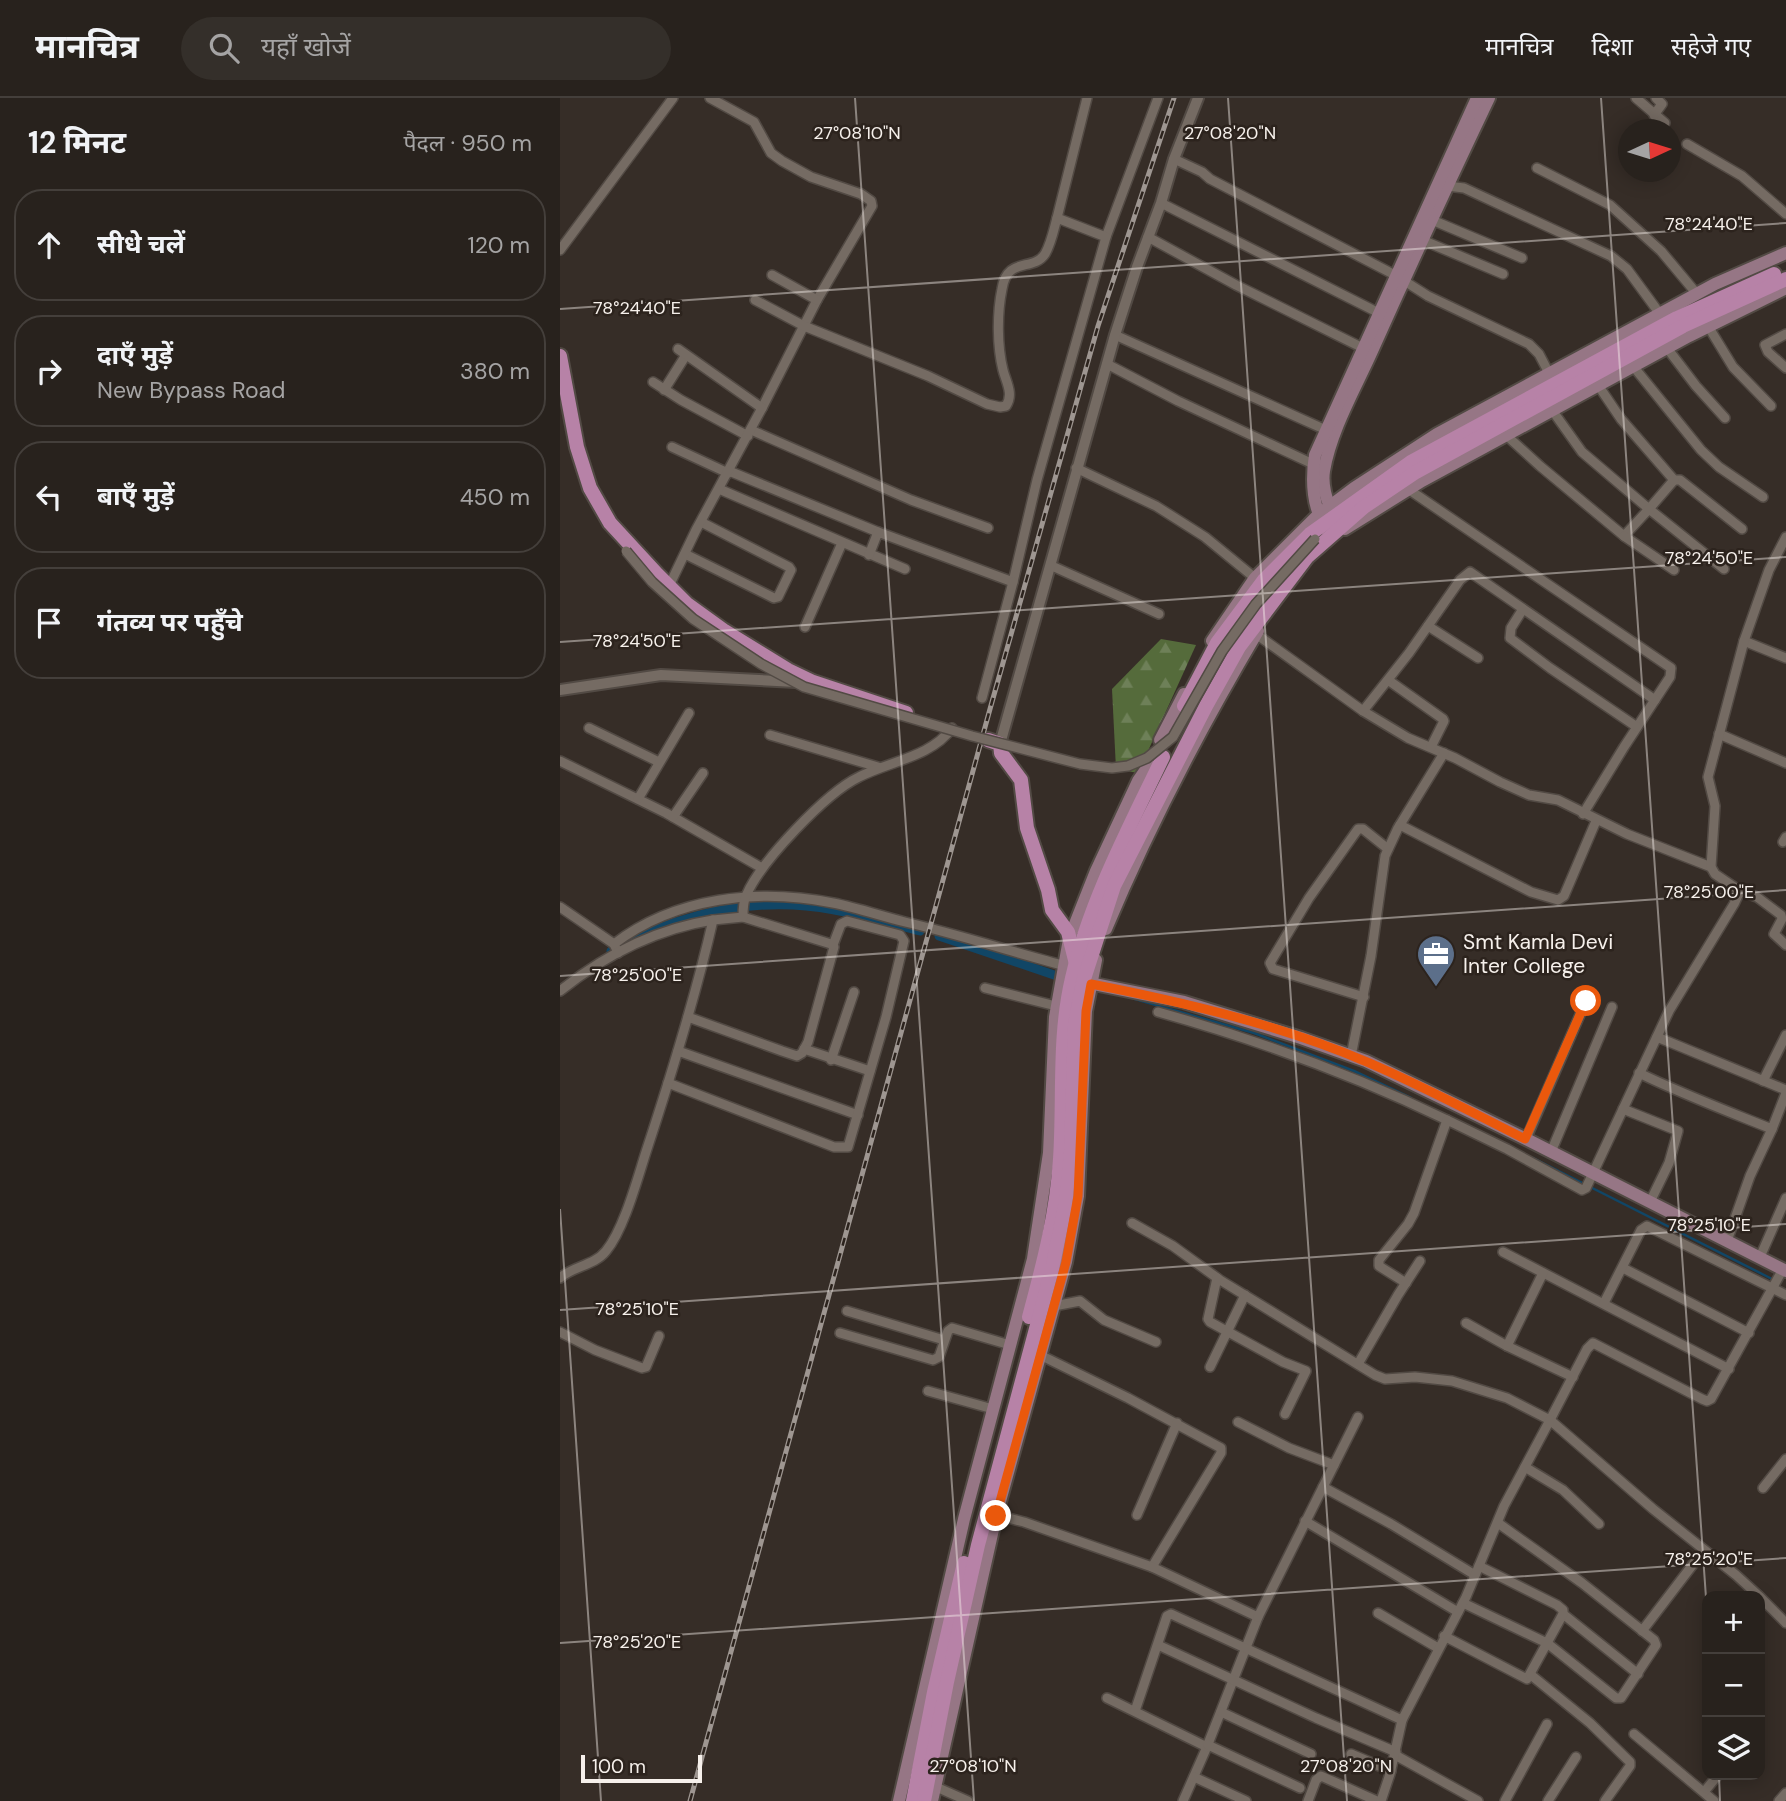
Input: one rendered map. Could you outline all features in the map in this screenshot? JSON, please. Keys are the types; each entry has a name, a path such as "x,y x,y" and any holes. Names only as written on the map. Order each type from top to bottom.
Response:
{"main road":[{"path":"1330,522 1313,490 1313,464 1326,444 1477,98"},
{"path":"1330,522 1324,485 1326,430 1379,313 1422,240 1489,98"},
{"path":"924,1801 978,1545 1052,1269 1065,1206 1071,1152 1075,974 1114,886 1239,647 1307,557 1353,488 1437,434 1697,294 1786,253"},
{"path":"1160,740 1198,663 1222,623 1255,578 1410,462 1677,318 1786,269"},
{"path":"1184,706 1217,643 1265,580 1310,534 1364,507 1416,472 1683,326 1786,279"},
{"path":"1330,522 1354,524 1408,489 1506,435 1708,326 1786,288"},
{"path":"561,364 577,447 590,488 617,532 687,604 723,630 813,682 1000,744 1001,753 1021,779 1027,828 1052,910 1066,929 1069,939 1075,974 1086,1011 1078,1196 1066,1262 996,1515 932,1801"},
{"path":"900,1801 958,1545 1040,1221 1049,1153 1056,1006 1105,932 1125,884 1220,694 1291,576"},
{"path":"913,1801 934,1692 964,1565 1030,1316 1053,1214 1060,1161 1066,1013 1075,974 1104,882 1163,757"},
{"path":"1069,939 1096,871 1138,781 1149,765"},
{"path":"1075,974 1184,1002 1217,1022 1366,1061 1551,1152 1590,1182 1650,1202 1760,1257 1779,1278"}],"street":[{"path":"560,250 673,98"},
{"path":"669,586 817,300 872,206 872,201 861,194 811,177 782,161 771,153 754,122 710,98"},
{"path":"755,300 804,326 928,376 987,404 1006,406 1010,395 1001,363 1001,290 1004,279 1013,268 1039,259 1044,254 1057,218 1087,98"},
{"path":"982,698 1037,480 1106,237 1158,98"},
{"path":"1000,744 1115,335 1174,159 1198,98"},
{"path":"1636,98 1660,119"},
{"path":"1654,115 1662,104 1656,98"},
{"path":"1687,144 1742,176 1786,214"},
{"path":"1174,159 1462,314 1529,344 1539,354 1550,374"},
{"path":"1537,168 1610,205 1661,251 1697,294"},
{"path":"1447,186 1464,188 1611,256 1627,269 1660,314"},
{"path":"1161,203 1379,313"},
{"path":"1057,218 1106,237"},
{"path":"1432,220 1522,258"},
{"path":"1148,237 1236,285 1363,348"},
{"path":"1422,240 1503,274"},
{"path":"772,275 817,300"},
{"path":"1708,326 1733,367 1771,406"},
{"path":"1786,334 1765,345 1768,352 1786,368"},
{"path":"1115,335 1326,430"},
{"path":"1667,348 1725,418"},
{"path":"664,390 682,352 762,408"},
{"path":"1107,364 1178,401 1313,464"},
{"path":"1633,366 1701,450 1719,467 1763,497"},
{"path":"653,382 749,433 911,500 988,528"},
{"path":"1598,385 1637,440 1674,480 1680,480 1742,529"},
{"path":"1552,410 1582,452 1724,569"},
{"path":"1506,435 1624,536 1674,570"},
{"path":"672,447 878,532 1013,582"},
{"path":"1076,468 1156,506 1205,537 1255,578"},
{"path":"1624,536 1674,480"},
{"path":"719,489 905,569"},
{"path":"1408,489 1672,670 1583,814"},
{"path":"685,554 774,598 778,597 791,570 789,567 701,522"},
{"path":"617,532 626,551 652,582 693,619 761,664 815,692 1080,764 1112,768 1128,766 1147,758 1173,737 1222,651 1256,604 1330,522"},
{"path":"869,555 878,532"},
{"path":"1786,537 1782,552 1769,570 1744,641 1707,783 1715,806 1711,867 1715,874 1781,915 1782,919 1774,934 1786,945"},
{"path":"805,627 842,543"},
{"path":"1052,566 1159,614"},
{"path":"1363,711 1460,580 1470,572 1655,700"},
{"path":"1523,609 1511,628 1510,638 1637,727"},
{"path":"1428,625 1478,658"},
{"path":"1256,634 1363,711 1408,738 1529,795 1558,800 1597,821 1711,867"},
{"path":"1744,641 1786,658"},
{"path":"560,690 661,675 813,682"},
{"path":"1388,680 1443,719 1431,747"},
{"path":"638,799 689,713"},
{"path":"743,915 745,898 762,868 783,843 840,789 878,767 932,747 943,740 952,727"},
{"path":"589,728 659,762"},
{"path":"1719,734 1786,763"},
{"path":"770,735 878,767"},
{"path":"1351,1056 1364,997 1388,849 1444,753"},
{"path":"560,761 673,817 762,868"},
{"path":"673,817 703,773"},
{"path":"1400,825 1531,891 1558,900 1564,896 1597,821"},
{"path":"1364,997 1273,969 1270,963 1309,898 1358,829 1363,829 1388,849"},
{"path":"1158,1012 1217,1022 1349,1075 1507,1149 1582,1190 1590,1182 1669,1011 1740,891"},
{"path":"560,991 654,922 698,904 745,898 796,898 831,902 935,928 1075,974"},
{"path":"560,908 616,948"},
{"path":"616,948 665,931 743,915 833,945"},
{"path":"560,1278 607,1251 632,1196 688,1017 713,920"},
{"path":"668,1083 847,1148 903,951 904,938 868,925 844,921 833,945 828,971 804,1049 797,1056 688,1017"},
{"path":"985,988 1056,1006"},
{"path":"831,1060 854,992"},
{"path":"1525,1139 1586,1001"},
{"path":"1551,1152 1612,1007"},
{"path":"1763,1081 1786,1035"},
{"path":"1657,1037 1786,1091 1750,1176 1727,1241"},
{"path":"804,1049 870,1071"},
{"path":"678,1051 858,1115"},
{"path":"1639,1073 1685,1096 1772,1129"},
{"path":"1623,1109 1678,1131 1669,1163 1650,1202"},
{"path":"1406,1283 1379,1266 1379,1260 1414,1213 1447,1120"},
{"path":"1760,1257 1786,1198"},
{"path":"1132,1223 1173,1246 1217,1278 1385,1379 1415,1377 1452,1381 1507,1398 1550,1420 1753,1591"},
{"path":"1604,1303 1641,1230 1647,1226 1779,1278 1786,1295"},
{"path":"1503,1252 1729,1370"},
{"path":"1358,1364 1420,1261"},
{"path":"1623,1268 1749,1333"},
{"path":"1507,1346 1543,1273"},
{"path":"1217,1278 1208,1319 1283,1362 1306,1371 1285,1414"},
{"path":"1308,1801 1316,1780 1321,1776 1383,1800 1402,1720 1460,1607 1525,1467 1587,1349 1593,1343 1707,1401 1716,1394 1779,1278"},
{"path":"1210,1367 1245,1295"},
{"path":"1054,1306 1080,1301 1104,1320 1156,1342"},
{"path":"847,1311 944,1340"},
{"path":"1465,1323 1573,1377"},
{"path":"840,1332 933,1360 939,1357 949,1329 956,1328 1010,1345"},
{"path":"560,1332 595,1350 642,1368 646,1367 659,1336"},
{"path":"1040,1355 1177,1423 1214,1443 1222,1451 1152,1567"},
{"path":"928,1391 993,1409"},
{"path":"1183,1801 1208,1746 1258,1617 1358,1417"},
{"path":"1238,1422 1289,1448 1334,1465"},
{"path":"1137,1515 1177,1423"},
{"path":"1763,1488 1786,1459"},
{"path":"1525,1467 1563,1490 1599,1524"},
{"path":"1322,1487 1477,1571 1557,1605 1563,1610 1563,1614 1638,1674"},
{"path":"996,1515 1024,1522 1152,1567 1258,1617"},
{"path":"1305,1521 1460,1607 1547,1643 1616,1698 1621,1698 1656,1645 1642,1630 1582,1583 1498,1523"},
{"path":"1642,1630 1704,1550"},
{"path":"1765,1603 1786,1623"},
{"path":"1378,1613 1438,1647"},
{"path":"1135,1711 1169,1614 1402,1720"},
{"path":"1444,1636 1527,1679 1563,1614"},
{"path":"1158,1645 1395,1754 1478,1801"},
{"path":"1531,1675 1590,1723 1630,1762 1630,1766 1605,1801"},
{"path":"1107,1698 1300,1788"},
{"path":"1221,1712 1311,1754"},
{"path":"1505,1801 1547,1724"},
{"path":"1634,1734 1714,1801"},
{"path":"1351,1754 1391,1772"},
{"path":"1548,1801 1576,1757"},
{"path":"1194,1777 1245,1801"},
{"path":"1704,1792 1714,1780"},
{"path":"934,1786 968,1801"},
{"path":"1779,1801 1786,1793"}],"green space":[{"path":"1161,639 1196,645 1138,773 1116,769 1112,689"}],"waterway":[{"path":"611,951 654,930 699,915 769,905 825,908 920,931"},
{"path":"939,936 1057,976"},
{"path":"1121,995 1254,1033 1354,1071 1411,1098"},
{"path":"1533,1158 1774,1280"}],"railway":[{"path":"690,1801 1098,326 1174,98"}],"place":[{"name":"Smt Kamla Devi Inter College","path":"1436,988"}],"route":[{"path":"996,1516 1066,1262 1078,1196 1086,1011 1091,984 1184,1002 1366,1061 1525,1139 1586,1001"}]}
